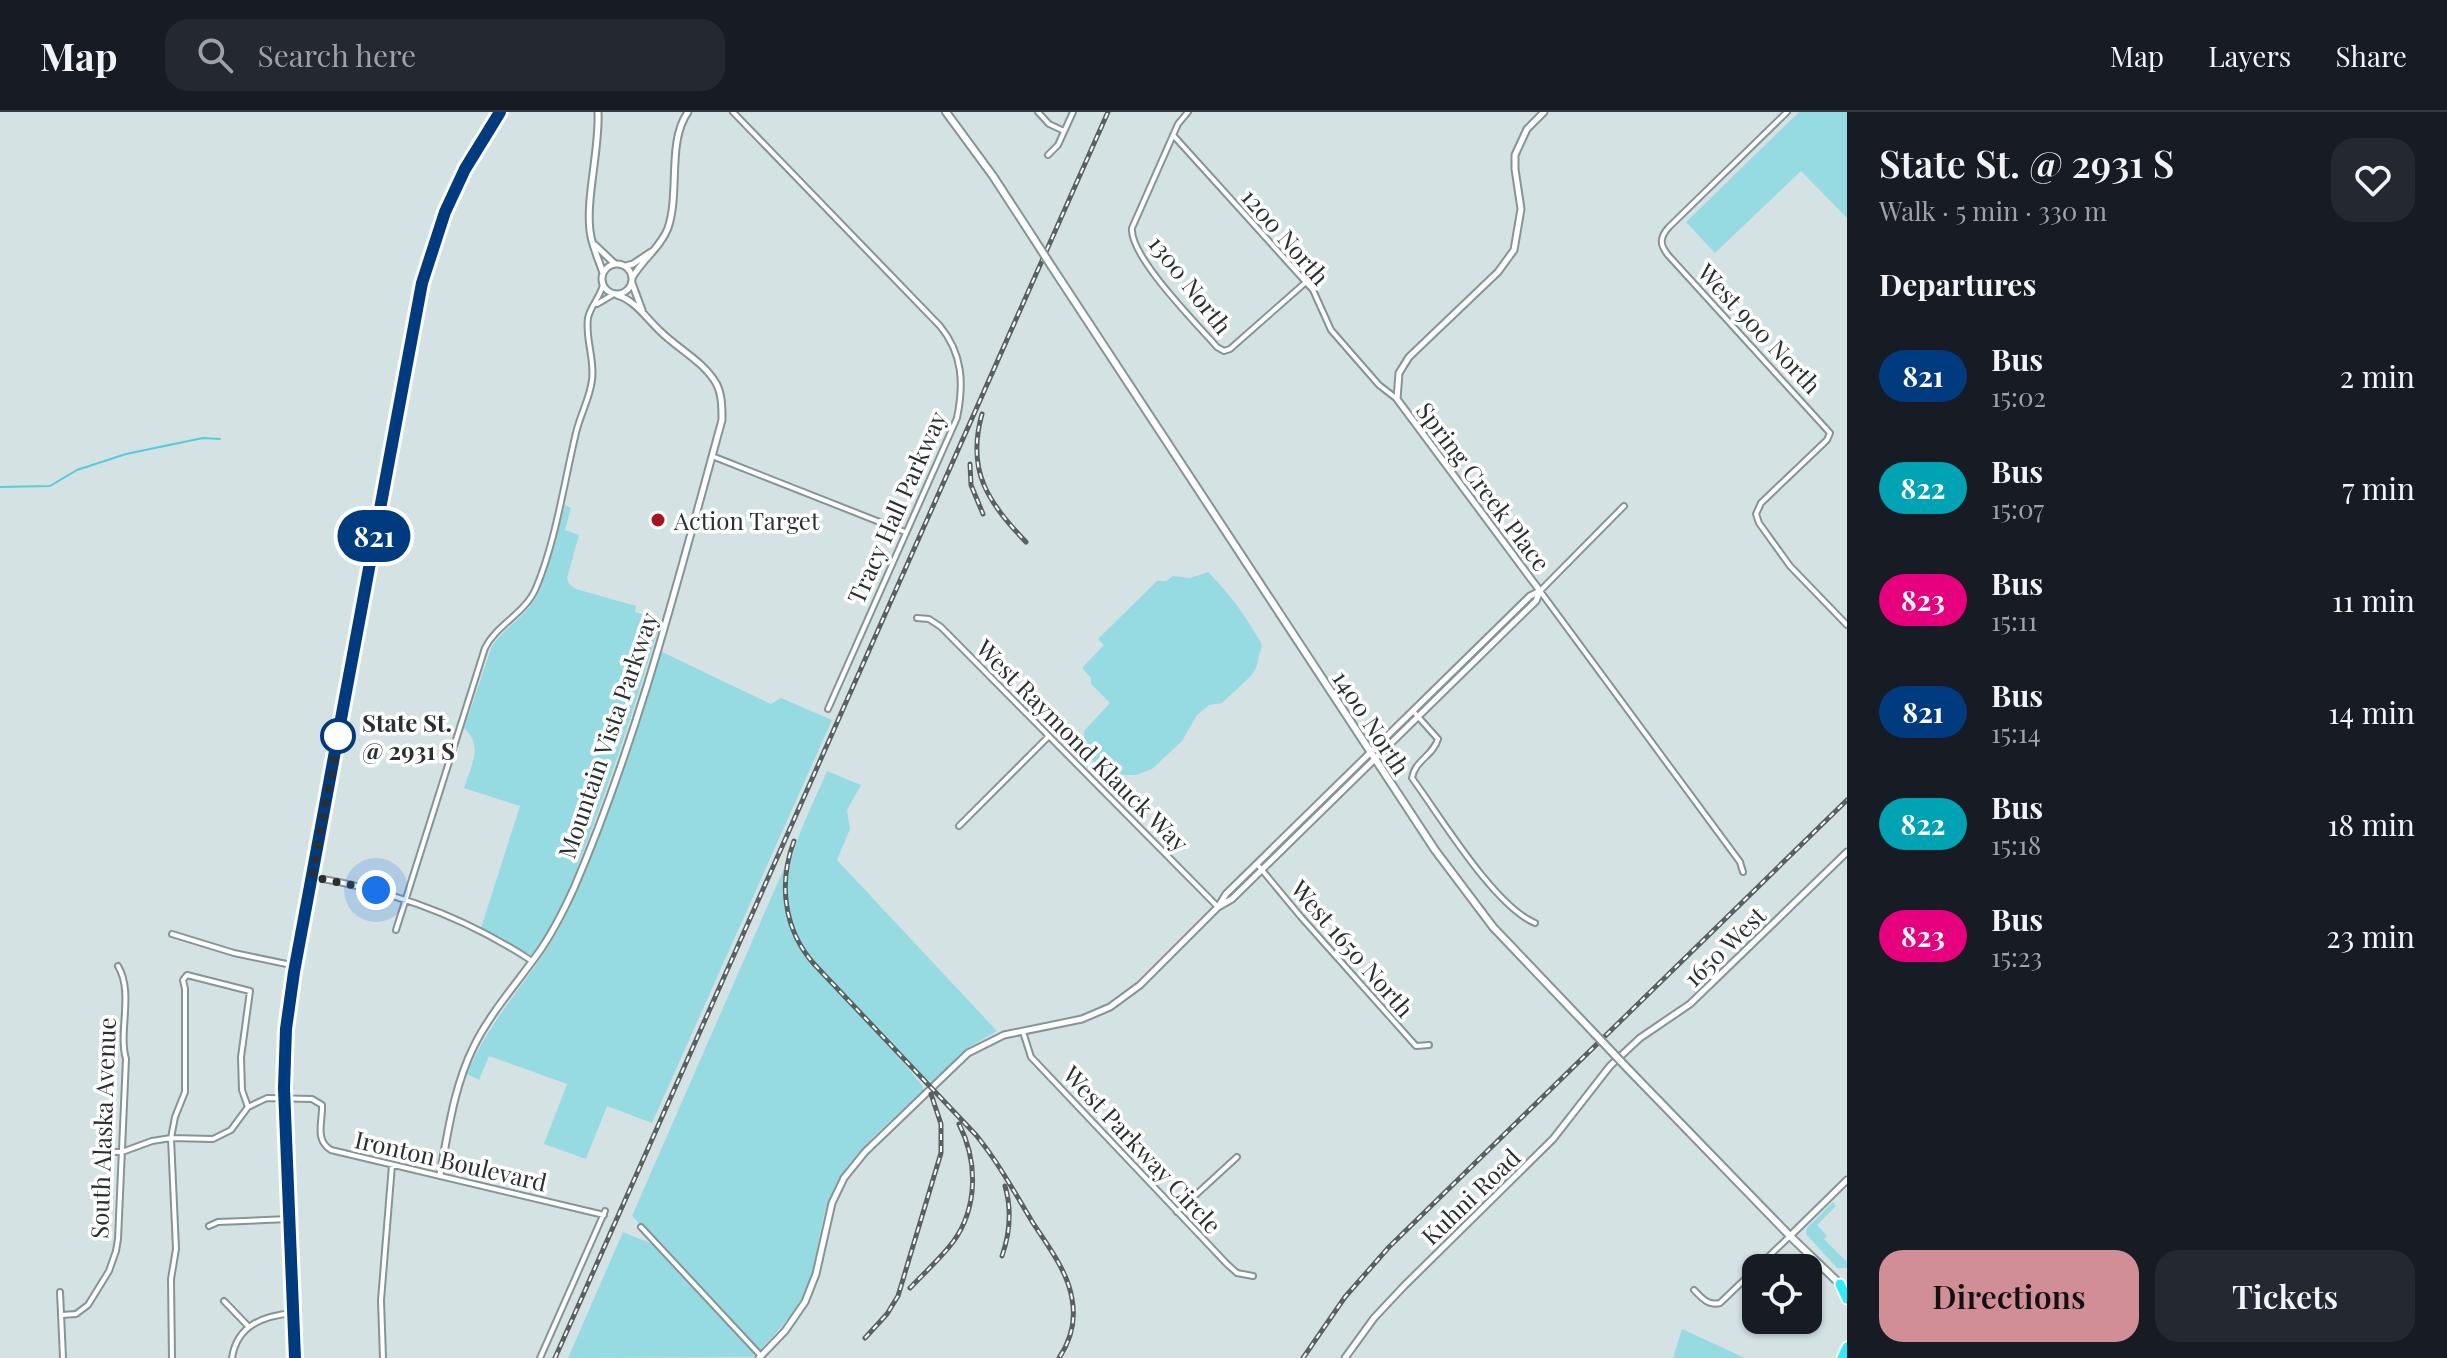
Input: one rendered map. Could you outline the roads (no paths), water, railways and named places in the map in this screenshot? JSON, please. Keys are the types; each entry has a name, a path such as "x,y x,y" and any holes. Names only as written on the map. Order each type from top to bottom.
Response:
{"highway":[{"path":"1844,1287 1847,1299"},
{"path":"1845,1357 1847,1347"}],"main road":[{"path":"295,1358 284,1098 286,1029 296,966 422,283 445,212 465,169 500,112"},
{"name":"1400 North","path":"946,112 993,176 1372,756 1470,898 1523,960 1790,1236 1844,1287"}],"street":[{"path":"396,930 485,648 494,634 522,610 538,585 562,502 576,430 592,382 588,316 603,285 603,273 590,222 598,112"},
{"path":"594,305 627,291 662,240 671,219 679,133 688,112"},
{"name":"Tracy Hall Parkway","path":"733,112 934,319 949,337 958,356 962,393 957,418 828,709"},
{"path":"1038,112 1049,124 1064,131"},
{"path":"1048,155 1058,145 1073,112"},
{"path":"1173,135 1188,112"},
{"name":"Spring Creek Place","path":"1544,112 1527,129 1515,155 1521,209 1514,250 1498,272 1409,357 1399,373 1397,399 1740,862 1743,872"},
{"name":"West 900 North","path":"1787,112 1669,227 1662,236 1663,249 1830,433 1827,440 1761,503 1756,517 1790,566 1847,625"},
{"name":"1300 North","path":"1173,135 1134,223 1132,236 1148,265 1172,296 1224,351 1306,282"},
{"name":"1200 North","path":"1173,135 1313,290 1331,330 1379,385 1397,399"},
{"path":"594,244 615,264 624,266 633,264 652,251"},
{"path":"603,273 615,264"},
{"path":"624,266 632,280"},
{"name":"Mountain Vista Parkway","path":"632,280 642,311"},
{"path":"603,285 608,292 616,294"},
{"name":"Mountain Vista Parkway","path":"440,1175 464,1067 487,1023 549,936 573,890 597,828 679,580 722,420 722,401 717,385 707,371 660,331 642,311 625,297 616,294"},
{"path":"712,456 905,532"},
{"path":"641,1227 760,1357 792,1322 809,1294 829,1210 839,1187 865,1152 956,1063 978,1046 1004,1035 1082,1019 1116,1003 1140,985 1218,907 1232,899 1262,870 1413,711 1530,596 1540,591 1624,506"},
{"path":"1218,907 1224,896 1257,864 1418,717 1536,601 1540,591"},
{"name":"West Raymond Klauck Way","path":"917,618 929,619 941,627 1218,907"},
{"path":"1413,711 1438,739 1436,746 1414,768 1412,778 1495,890 1524,919 1535,923"},
{"path":"959,826 1049,736"},
{"name":"1650 West","path":"1619,1058 1640,1038 1690,1004 1847,852"},
{"name":"West 1650 North","path":"1257,864 1416,1046 1429,1045"},
{"path":"312,877 363,886 405,899 465,922 532,961"},
{"path":"172,934 234,953 296,966"},
{"name":"South Alaska Avenue","path":"62,1315 74,1315 84,1309 111,1267 118,1239 126,1059 123,1049 124,976 118,966"},
{"path":"172,1358 171,1279 176,1249 171,1138 185,1092 184,976 250,991 241,1057 242,1090 248,1107"},
{"name":"West Parkway Circle","path":"1023,1031 1031,1057 1237,1273 1253,1276"},
{"name":"Kuhni Road","path":"1345,1358 1374,1318 1553,1139 1619,1058"},
{"path":"98,1152 122,1152 171,1138 219,1137 234,1126 248,1107 267,1098 284,1098"},
{"name":"Ironton Boulevard","path":"284,1098 312,1099 322,1105 321,1140 331,1150 604,1213 540,1358"},
{"path":"1177,1212 1237,1157"},
{"path":"383,1358 381,1300 392,1164"},
{"path":"1694,1290 1704,1301 1720,1303 1847,1180"},
{"path":"209,1226 218,1222 289,1219"},
{"path":"60,1292 63,1358"},
{"path":"224,1301 248,1326"},
{"path":"232,1358 238,1340 248,1326 269,1316 293,1313"}],"waterway":[{"path":"0,487 50,486 77,470 126,454 203,438 220,439"}],"railway":[{"path":"555,1358 1108,112"},
{"path":"982,414 977,452 984,484 1001,513 1026,542"},
{"path":"970,464 971,485 983,514"},
{"path":"1303,1358 1345,1297 1389,1247 1847,800"},
{"path":"794,841 785,890 790,921 804,951 976,1135 1062,1269 1070,1289 1073,1322 1059,1358"},
{"path":"865,1338 887,1314 898,1296 941,1153 941,1124 931,1094"},
{"path":"910,1288 953,1242 967,1214 972,1169 970,1153 959,1124"},
{"path":"1002,1256 1009,1221 1005,1186"}],"place":[{"name":"Action Target","path":"658,520"},
{"name":"State St. @ 2931 S","path":"338,736"}]}
